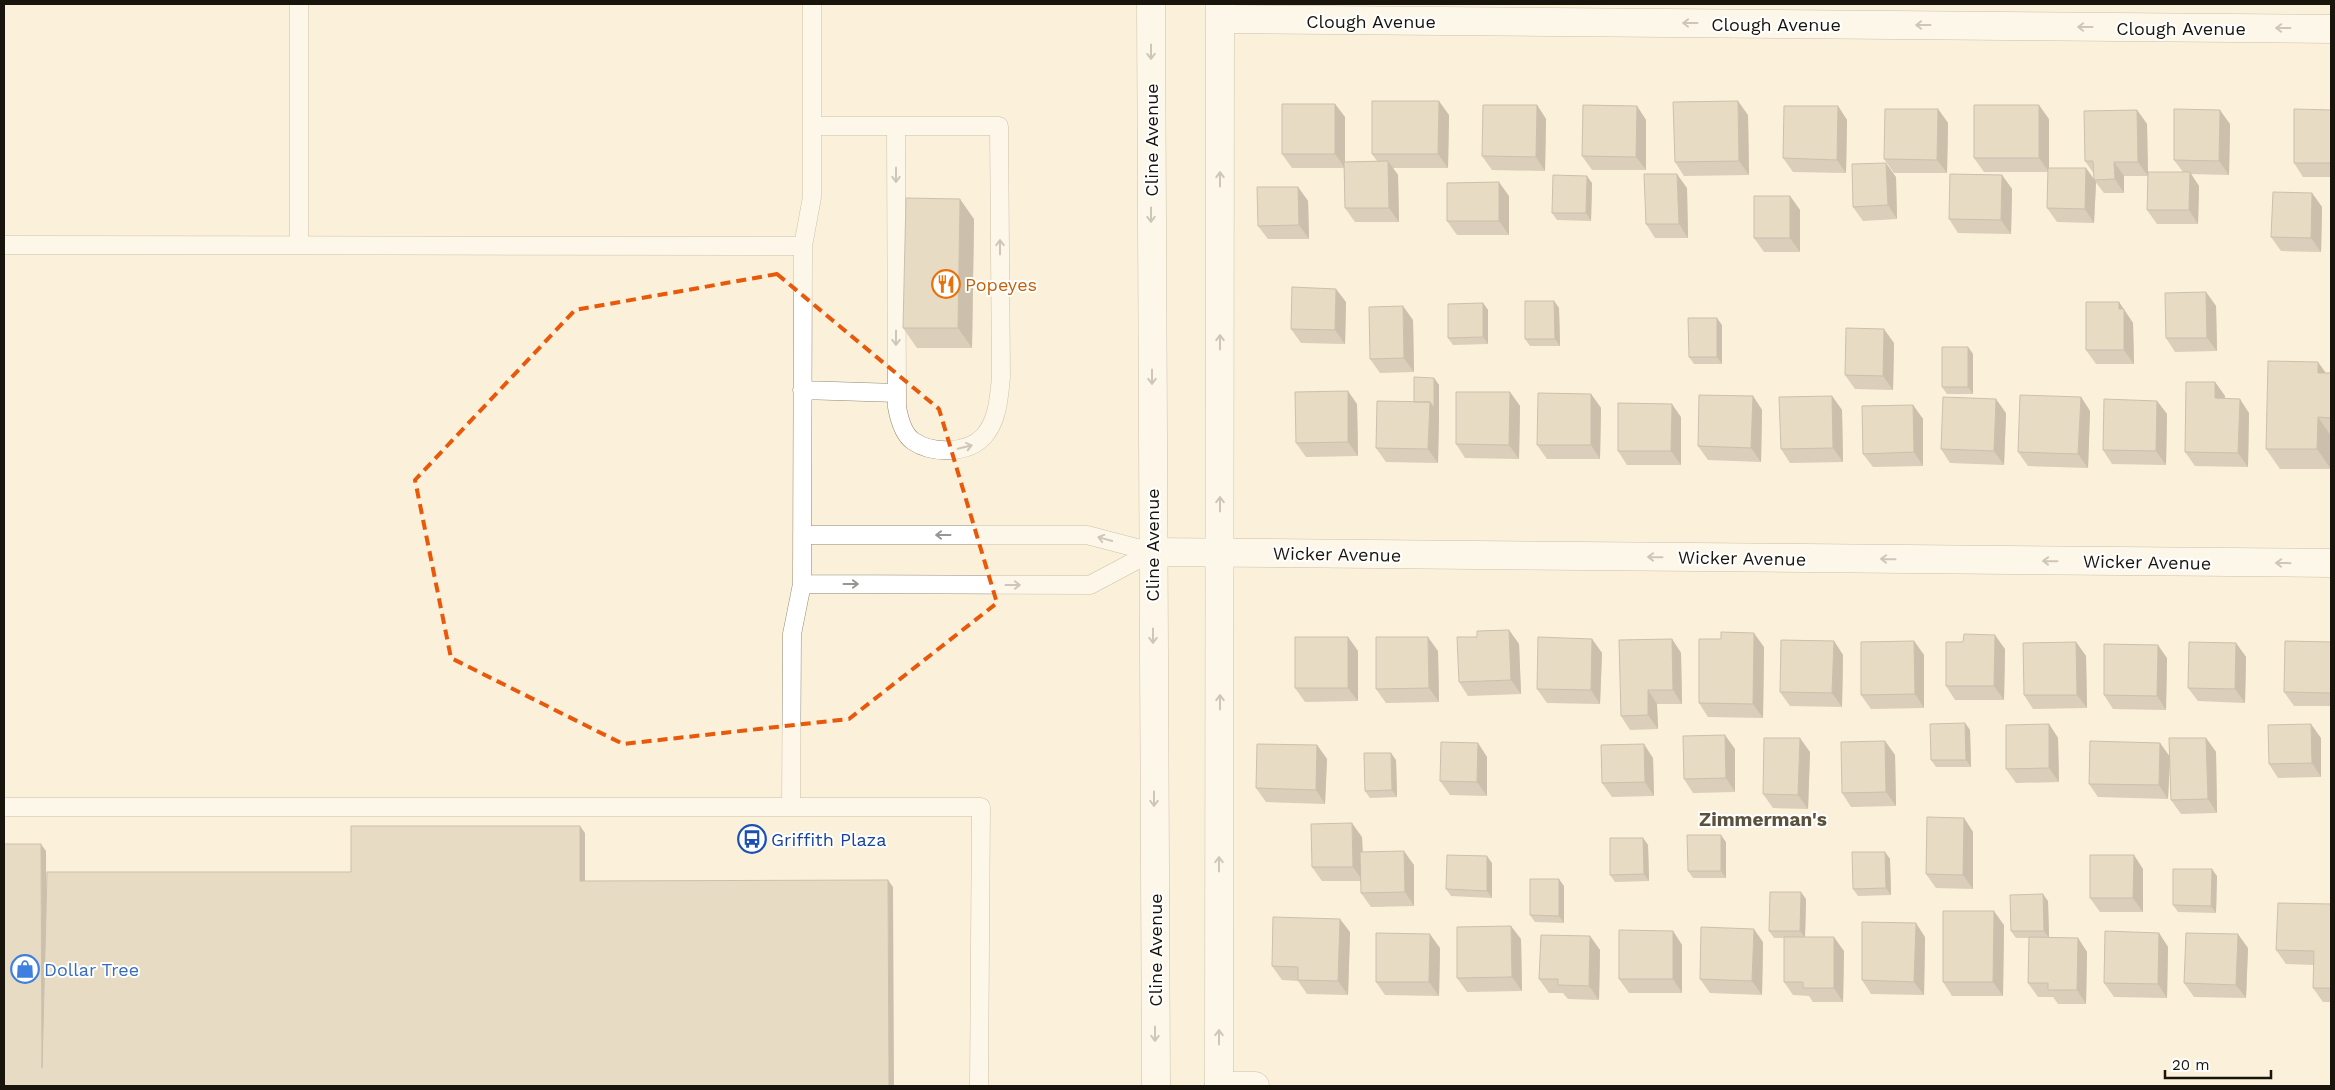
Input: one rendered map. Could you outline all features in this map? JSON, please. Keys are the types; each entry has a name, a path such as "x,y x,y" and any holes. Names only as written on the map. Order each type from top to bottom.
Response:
{"street":[{"name":"Cline Avenue","path":"1151,4 1152,552 1156,1086"},
{"name":"Clough Avenue","path":"1221,11 2331,29"},
{"path":"1221,11 1219,1086 1255,1086"},
{"name":"Wicker Avenue","path":"1152,552 2331,563"}],"lane":[{"path":"299,4 299,245"},
{"path":"791,807 792,634 802,584 803,246 812,197 812,4"},
{"path":"812,126 896,126 999,126 1001,377 995,417 985,435 973,446 952,450 930,449 912,440 900,423 897,407 896,126"},
{"path":"4,245 803,246"},
{"path":"802,390 897,393"},
{"path":"802,535 1087,535 1152,552"},
{"path":"802,584 1090,585 1152,552"},
{"path":"4,807 981,808 979,1086"}],"highlighted area":[{"path":"777,274 939,409 997,603 849,719 623,744 451,658 415,480 575,310"}],"building":[{"path":"1372,101 1439,101 1438,154 1372,154"},
{"path":"1738,101 1739,161 1675,162 1673,102"},
{"path":"1282,104 1335,104 1335,154 1282,154"},
{"path":"1483,105 1537,105 1536,157 1482,156"},
{"path":"1583,105 1637,106 1636,157 1582,156"},
{"path":"1974,105 2039,105 2039,158 1974,158"},
{"path":"1784,106 1838,106 1837,160 1783,158"},
{"path":"1885,109 1938,109 1937,160 1884,159"},
{"path":"2174,109 2220,110 2219,161 2174,160"},
{"path":"2294,109 2331,110 2331,163 2294,163"},
{"path":"2137,110 2138,162 2114,162 2115,179 2094,180 2093,161 2085,161 2084,111"},
{"path":"1388,161 1389,208 1345,208 1344,162"},
{"path":"1886,163 1888,205 1853,207 1852,164"},
{"path":"2048,168 2086,168 2085,209 2047,208"},
{"path":"2148,172 2190,172 2189,210 2147,210"},
{"path":"1644,174 1677,174 1679,224 1646,224"},
{"path":"1950,174 2002,175 2001,220 1949,219"},
{"path":"1553,175 1587,176 1586,213 1552,213"},
{"path":"1499,182 1499,221 1447,221 1447,183"},
{"path":"1257,187 1298,187 1299,225 1258,226"},
{"path":"2273,192 2312,193 2311,238 2271,237"},
{"path":"1754,196 1790,196 1790,238 1754,238"},
{"name":"Popeyes","path":"906,198 960,199 958,328 903,328"},
{"path":"1292,287 1336,289 1335,330 1291,329"},
{"path":"2206,292 2207,338 2166,338 2165,293"},
{"path":"1525,301 1554,301 1555,339 1525,339"},
{"path":"2086,302 2119,302 2119,309 2124,309 2124,350 2086,350"},
{"path":"1483,303 1483,337 1448,338 1448,304"},
{"path":"1403,306 1404,358 1370,359 1369,307"},
{"path":"1688,318 1717,318 1717,357 1689,357"},
{"path":"1846,328 1884,329 1883,376 1845,375"},
{"path":"1942,347 1968,347 1968,387 1942,387"},
{"path":"2268,361 2318,362 2318,373 2331,373 2331,418 2318,417 2317,449 2266,449"},
{"path":"1414,377 1434,378 1434,408 1430,402 1414,402"},
{"path":"2186,382 2215,382 2215,398 2240,399 2238,453 2185,452"},
{"path":"1348,391 1348,442 1296,443 1295,392"},
{"path":"1456,392 1510,392 1509,445 1456,444"},
{"path":"1538,393 1591,394 1591,445 1537,445"},
{"path":"1699,395 1753,396 1751,448 1698,446"},
{"path":"2020,395 2081,397 2078,454 2018,452"},
{"path":"1832,396 1833,448 1781,449 1779,397"},
{"path":"1943,397 1996,399 1994,451 1941,449"},
{"path":"2104,399 2157,401 2156,451 2103,450"},
{"path":"1377,401 1430,402 1428,449 1376,448"},
{"path":"1618,403 1672,404 1671,451 1618,451"},
{"path":"1913,405 1914,452 1863,454 1862,406"},
{"path":"1509,630 1511,680 1459,682 1457,637 1477,637 1477,631"},
{"path":"1721,632 1754,633 1753,704 1699,703 1699,639 1721,639"},
{"path":"1964,634 1995,635 1994,686 1946,686 1946,642 1963,642"},
{"path":"1295,637 1348,637 1348,688 1295,688"},
{"path":"1376,637 1428,637 1429,688 1376,689"},
{"path":"1538,637 1592,639 1591,690 1537,689"},
{"path":"1672,639 1673,690 1648,690 1648,715 1621,716 1619,640"},
{"path":"1781,640 1834,641 1832,693 1780,692"},
{"path":"1914,641 1915,694 1861,695 1861,642"},
{"path":"2285,641 2331,642 2331,693 2284,692"},
{"path":"2076,642 2077,695 2024,695 2023,643"},
{"path":"2189,642 2236,643 2235,689 2188,688"},
{"path":"2104,644 2158,645 2157,696 2104,695"},
{"path":"1965,723 1966,760 1931,760 1930,724"},
{"path":"2049,724 2049,768 2006,769 2006,725"},
{"path":"2311,724 2312,763 2269,764 2268,725"},
{"path":"1725,735 1726,778 1684,779 1683,736"},
{"path":"1764,738 1800,738 1798,795 1763,794"},
{"path":"2169,738 2206,738 2208,799 2171,800"},
{"path":"1885,741 1886,792 1842,793 1841,742"},
{"path":"2090,741 2160,743 2159,785 2089,784"},
{"path":"1441,742 1478,743 1477,782 1440,781"},
{"path":"1257,744 1317,745 1316,790 1256,788"},
{"path":"1644,744 1645,782 1602,783 1601,745"},
{"path":"1364,753 1391,753 1392,790 1365,791"},
{"path":"1927,817 1964,818 1963,875 1926,874"},
{"path":"1352,823 1353,867 1312,867 1311,824"},
{"path":"351,826 580,826 580,881 888,880 889,1086 4,1086 4,844 41,844 42,1068 47,872 351,872"},
{"path":"1687,835 1721,835 1721,871 1688,871"},
{"path":"1610,838 1643,838 1644,874 1610,875"},
{"path":"1404,851 1405,892 1361,893 1360,852"},
{"path":"1852,852 1885,852 1886,888 1853,889"},
{"path":"1447,855 1487,856 1487,891 1446,889"},
{"path":"2090,855 2134,855 2133,898 2090,898"},
{"path":"2173,869 2212,869 2211,906 2173,905"},
{"path":"1530,879 1559,879 1559,916 1530,915"},
{"path":"1770,892 1801,892 1800,931 1769,931"},
{"path":"2043,894 2044,931 2011,931 2010,895"},
{"path":"2278,903 2331,904 2331,988 2313,988 2314,951 2276,950"},
{"path":"1943,911 1994,911 1993,982 1943,982"},
{"path":"1273,917 1340,919 1338,981 1298,980 1298,967 1272,966"},
{"path":"1862,922 1916,923 1914,982 1862,980"},
{"path":"1511,926 1512,977 1457,978 1457,927"},
{"path":"1701,927 1754,929 1752,981 1700,979"},
{"path":"1619,930 1673,931 1673,979 1619,979"},
{"path":"2105,931 2159,933 2158,984 2104,983"},
{"path":"1376,933 1430,934 1429,982 1376,982"},
{"path":"2186,933 2238,934 2236,985 2184,983"},
{"path":"1541,935 1590,936 1589,986 1558,985 1558,979 1539,979"},
{"path":"1784,937 1834,937 1834,988 1803,988 1803,982 1784,982"},
{"path":"2029,937 2078,938 2077,990 2048,990 2048,983 2028,983"}],"place":[{"name":"Popeyes","path":"946,284"},
{"name":"Griffith Plaza","path":"752,839"},
{"name":"Dollar Tree","path":"25,969"}],"district":[{"name":"Zimmerman's","path":"1763,819"}]}
